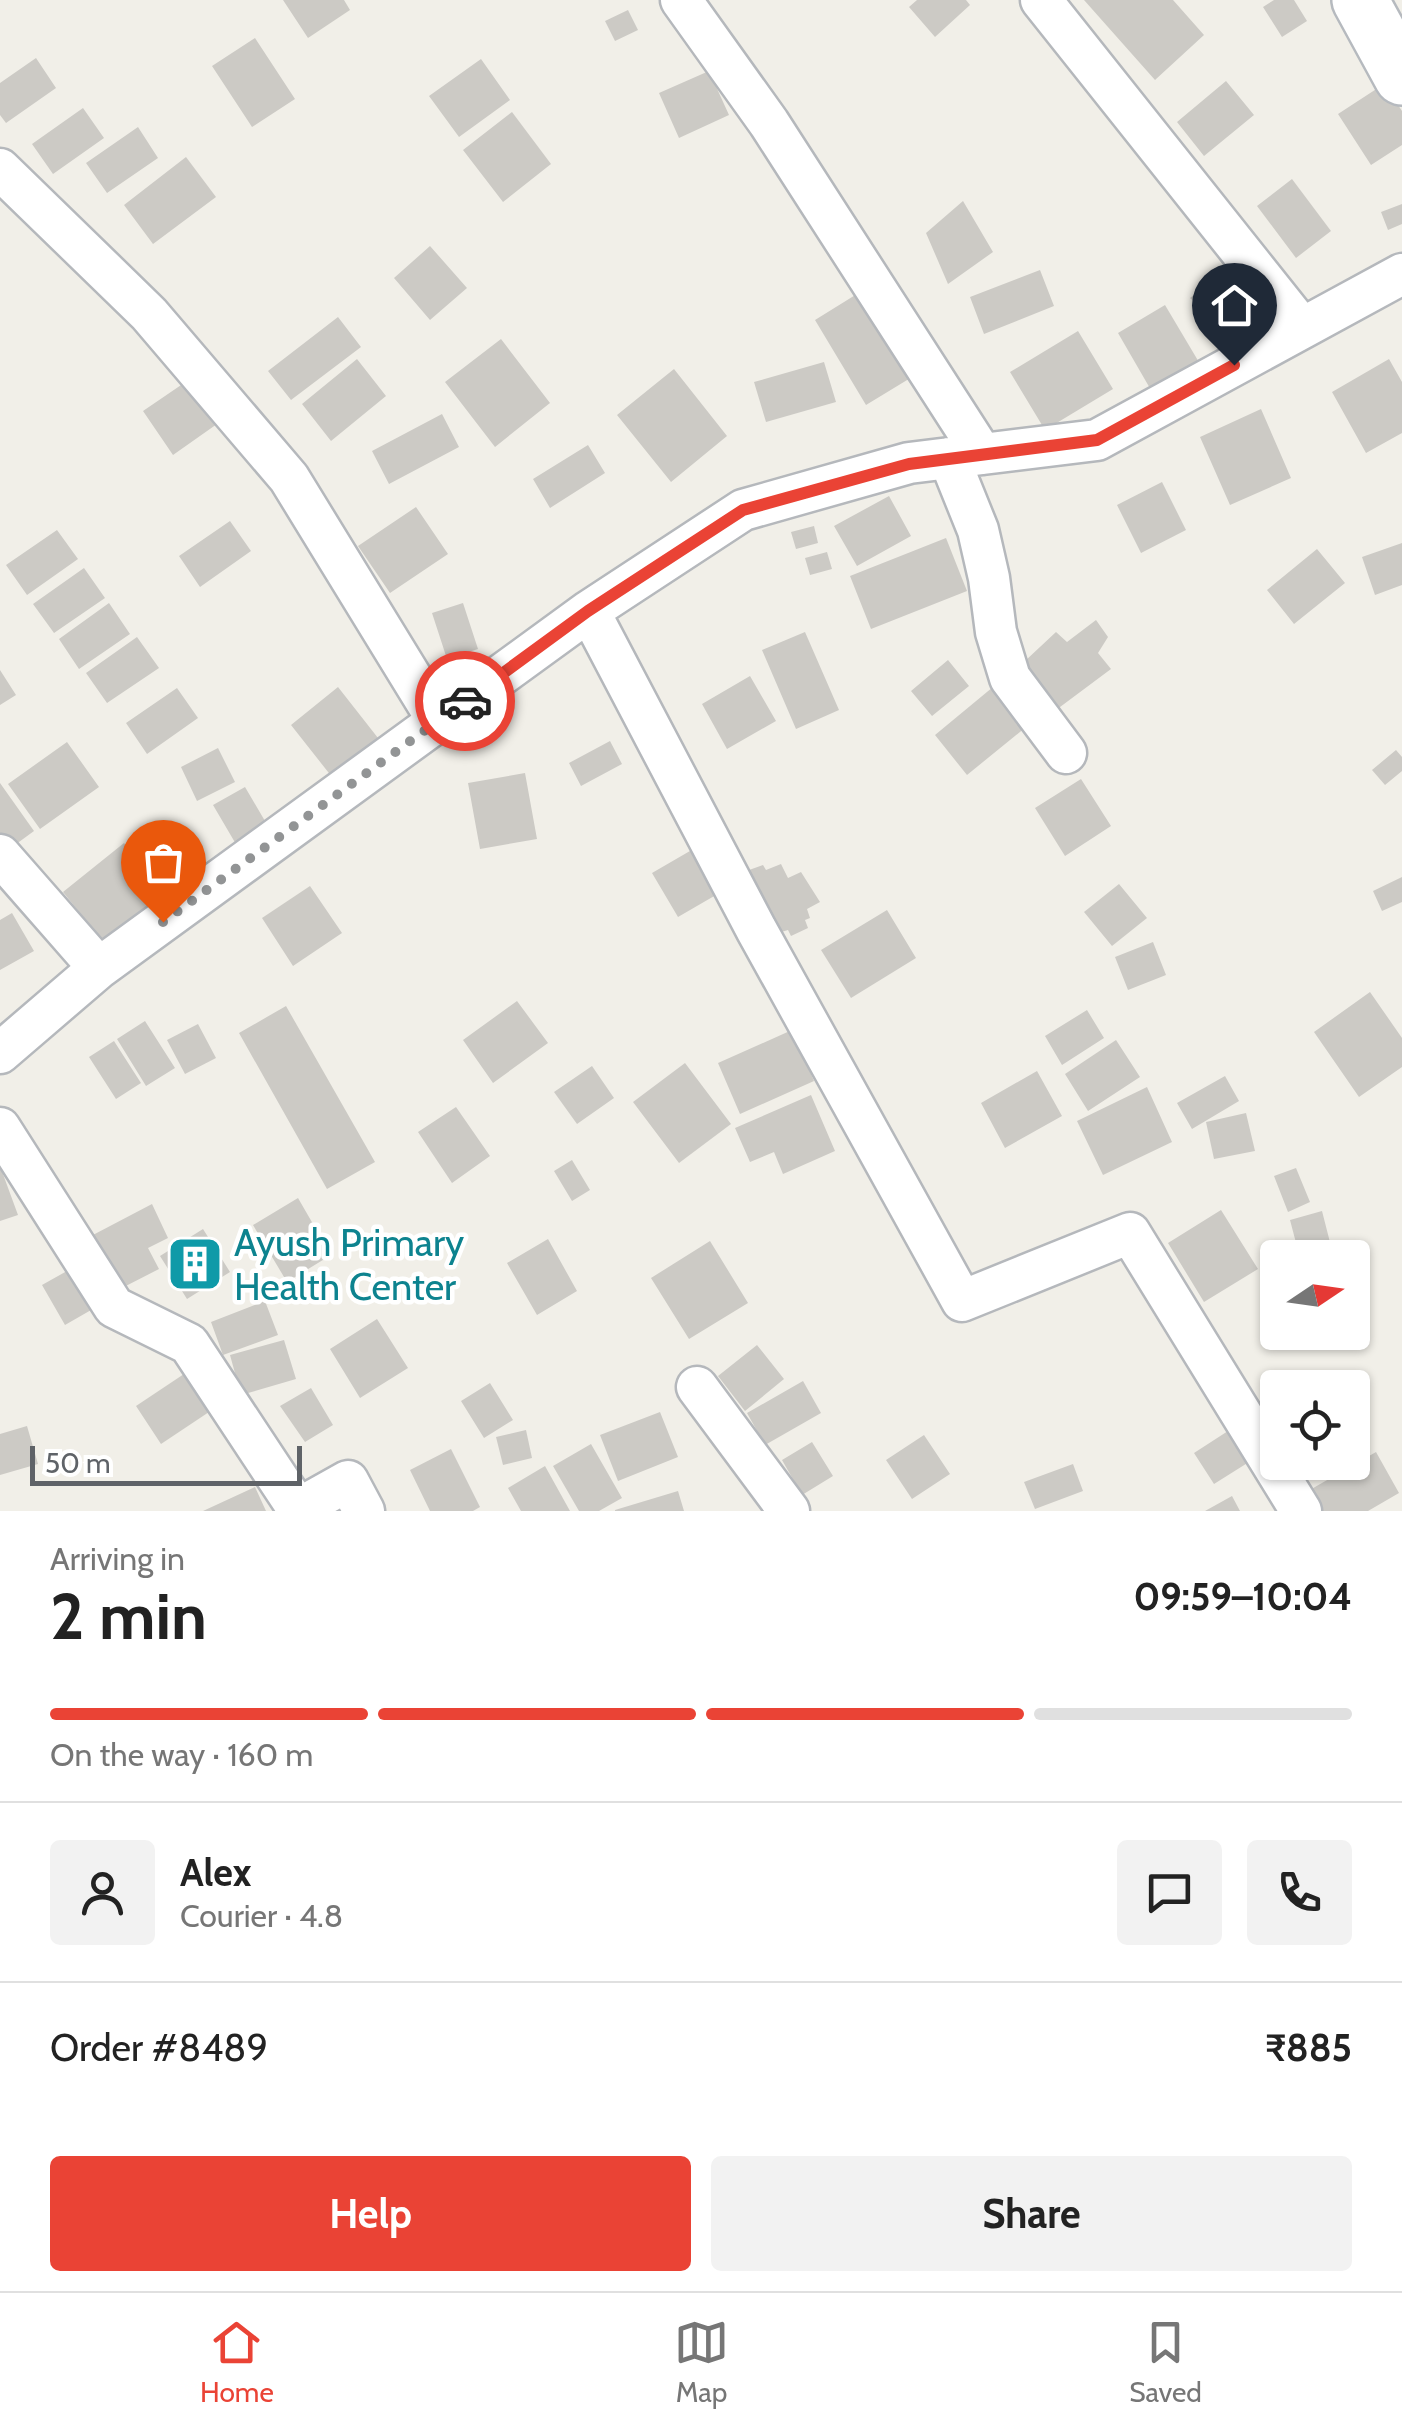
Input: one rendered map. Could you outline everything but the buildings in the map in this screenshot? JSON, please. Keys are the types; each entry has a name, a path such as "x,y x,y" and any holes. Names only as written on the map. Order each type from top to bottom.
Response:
{"main road":[{"path":"1360,0 1402,77"}],"street":[{"path":"681,0 769,123 966,456 996,632 1010,678 1066,753"},
{"path":"1041,0 1302,328"},
{"path":"0,169 149,314 289,478 438,721"},
{"path":"0,1052 99,968 588,611 743,510 909,464 1097,440 1402,274"},
{"path":"588,611 756,929 962,1302 1130,1233 1301,1511"},
{"path":"0,855 99,968"},
{"path":"0,1128 114,1308 188,1344 297,1510 348,1480 364,1511"},
{"path":"697,1386 789,1511"}],"way so far":[{"path":"163,922 465,701"}],"place":[{"name":"Ayush Primary Health Center","path":"195,1264"}],"route":[{"path":"465,701 588,611 743,510 909,464 1097,440 1234,365"}]}
